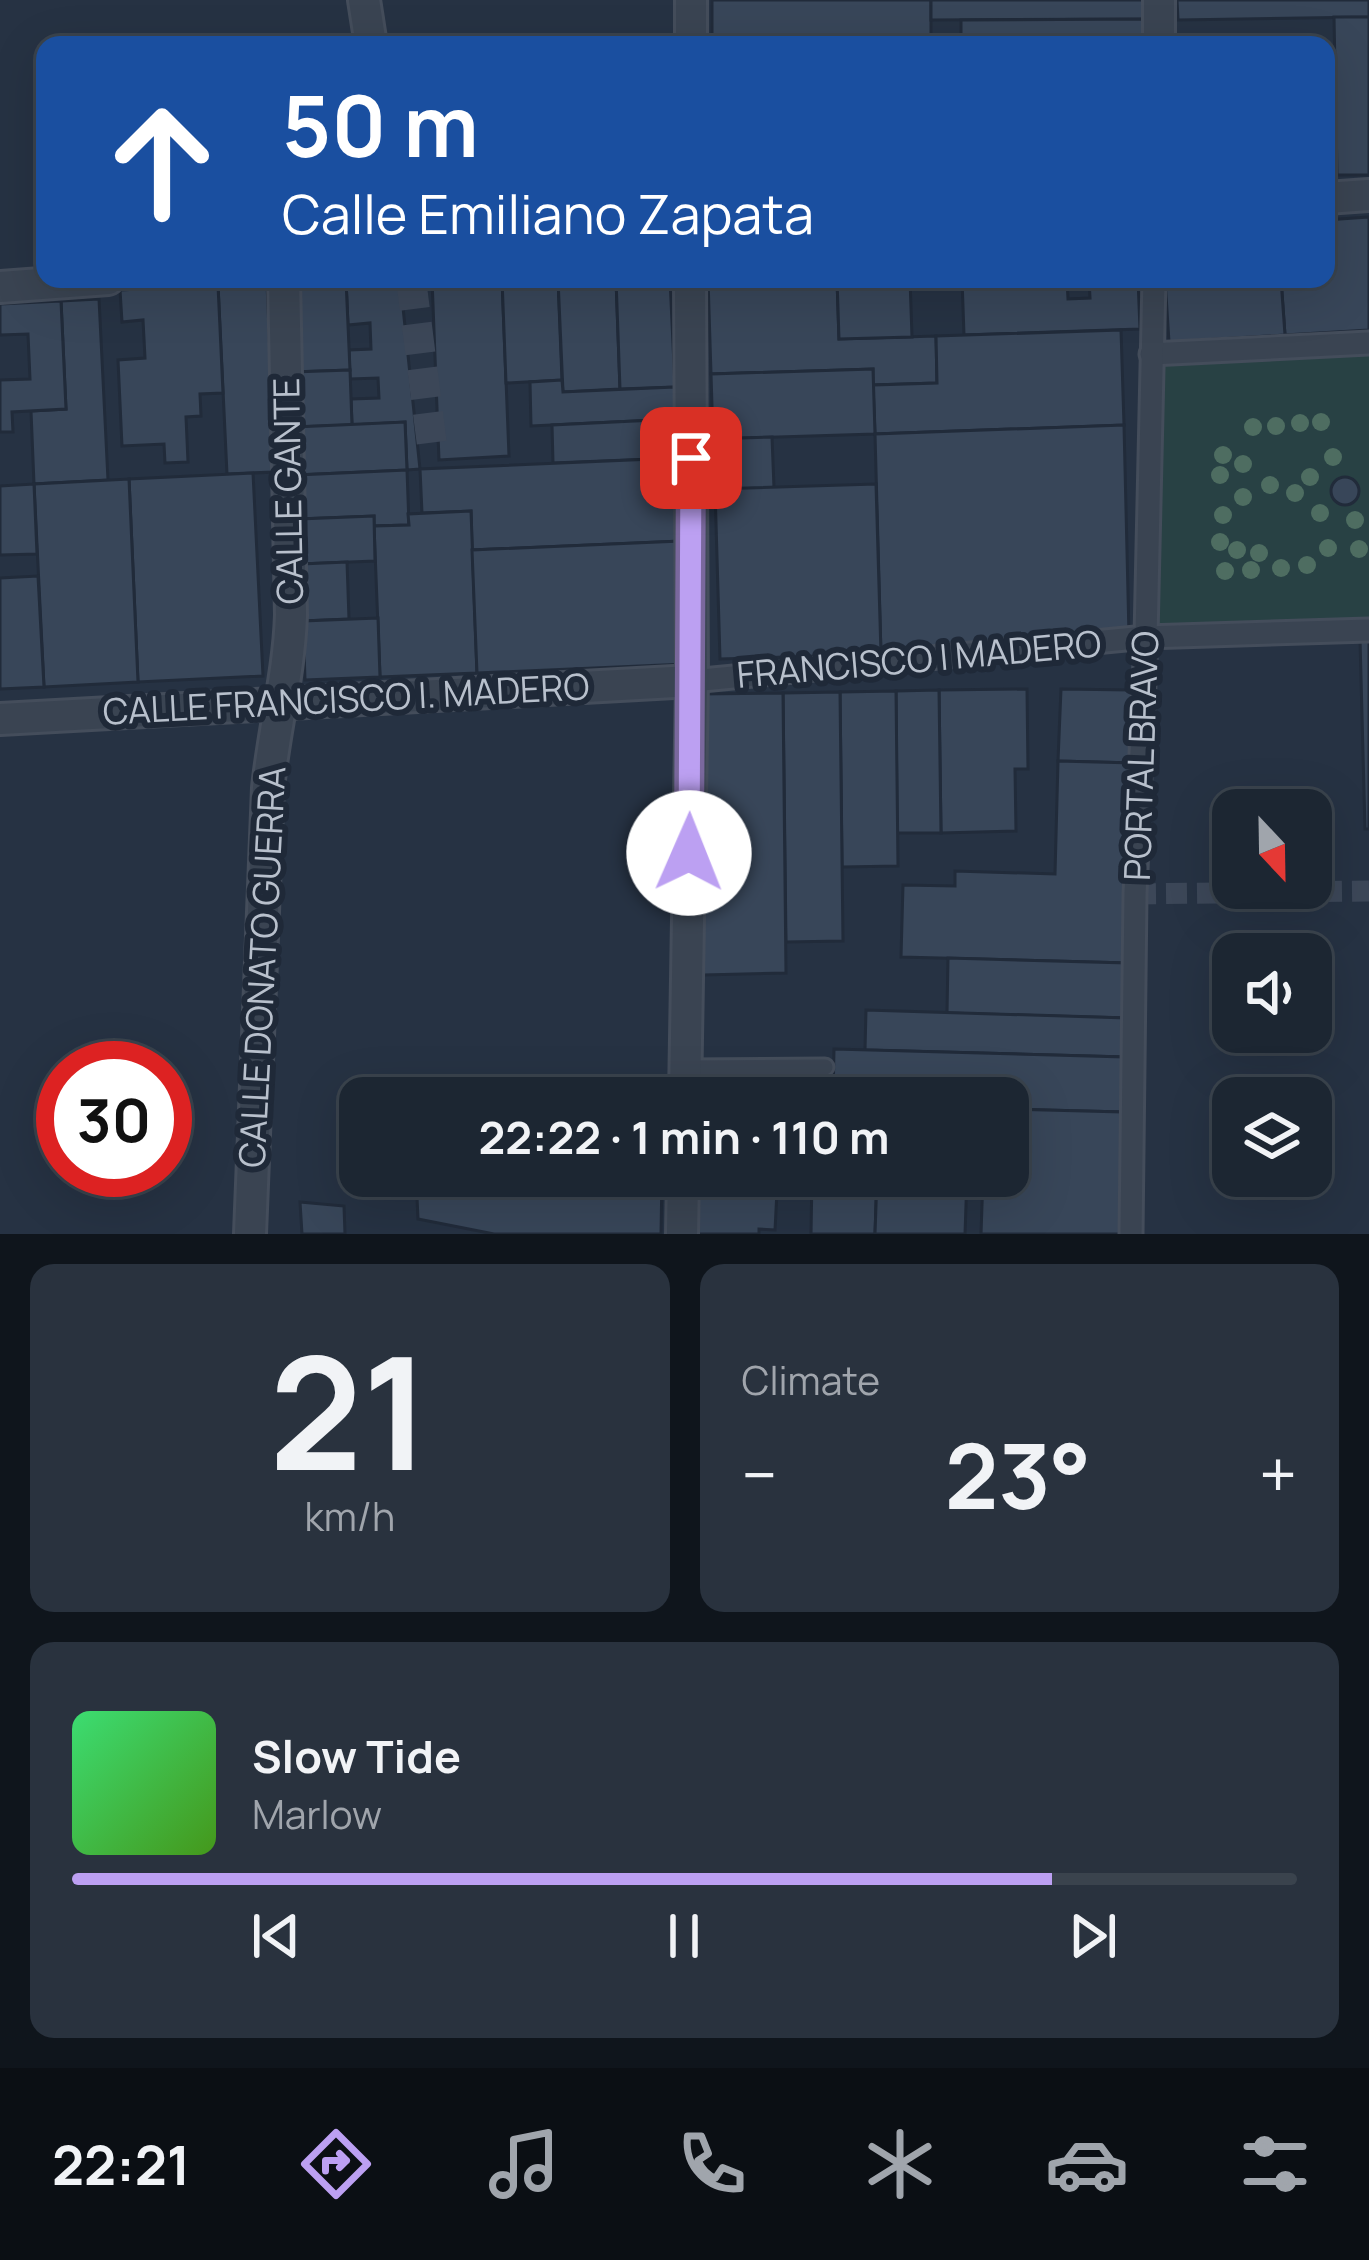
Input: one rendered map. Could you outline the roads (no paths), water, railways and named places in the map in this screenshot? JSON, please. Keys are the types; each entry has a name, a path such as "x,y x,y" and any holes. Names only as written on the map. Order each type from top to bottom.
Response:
{"street":[{"path":"364,0 370,36"},
{"path":"691,36 692,0"},
{"path":"1159,0 1159,36"},
{"path":"1335,197 1369,195"},
{"path":"0,287 36,284"},
{"name":"CALLE GANTE","path":"282,702 291,615 284,288"},
{"path":"685,1077 692,681 690,288"},
{"name":"PORTAL BRAVO","path":"1131,1234 1135,894 1154,288"},
{"path":"1150,354 1369,343"},
{"name":"FRANCISCO I MADERO","path":"692,681 1146,637 1369,630"},
{"name":"CALLE FRANCISCO I. MADERO","path":"0,718 692,681"},
{"name":"CALLE DONATO GUERRA","path":"250,1234 268,788 275,721 282,702"},
{"path":"682,1234 683,1197"}],"lane":[{"path":"738,1077 825,1067"}],"tunnel":[{"path":"412,288 432,445"},
{"path":"1135,894 1369,891"}]}
